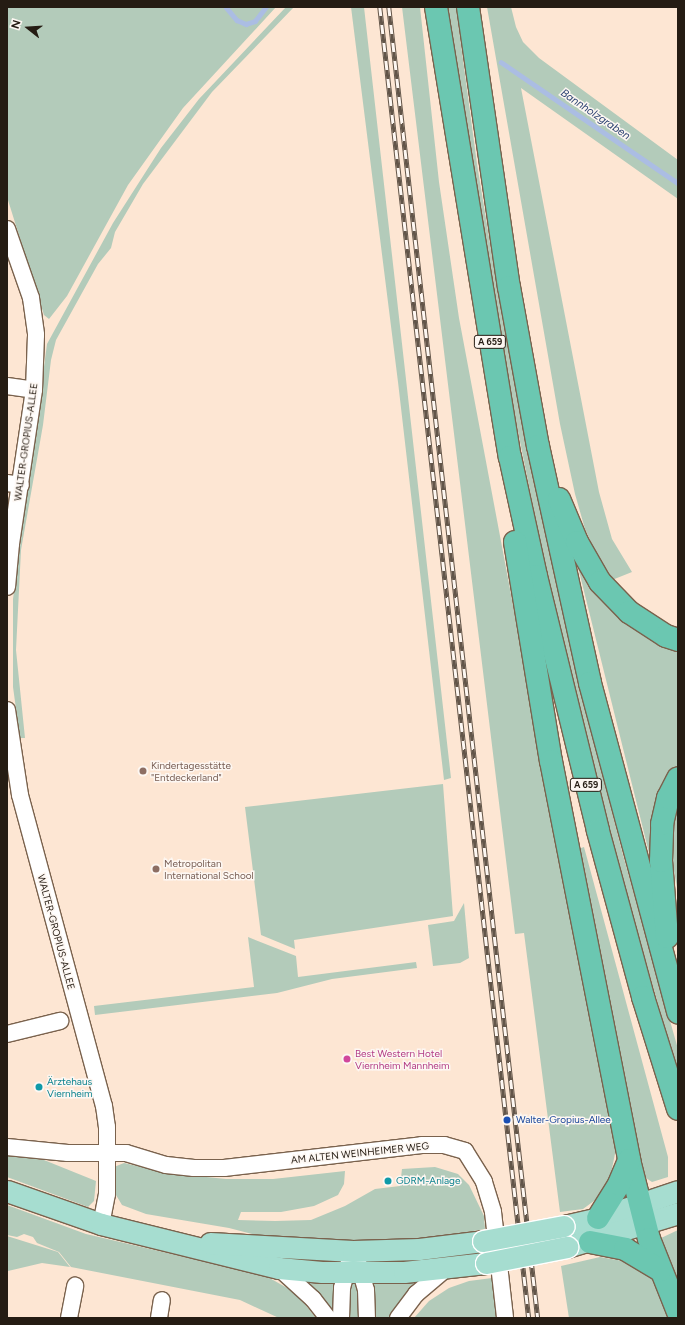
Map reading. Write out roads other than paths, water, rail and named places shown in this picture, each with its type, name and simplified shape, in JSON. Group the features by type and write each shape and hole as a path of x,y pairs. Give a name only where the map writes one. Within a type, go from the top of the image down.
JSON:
{"highway":[{"name":"A 659","path":"436,7 510,457 560,682 598,831 643,997 678,1109"},
{"name":"A 659","path":"468,7 509,287 538,446 590,684 670,988 678,1012"},
{"path":"538,446 577,542 600,582 629,612 666,636 678,640"},
{"path":"510,457 512,514 522,589 551,761 629,1160 642,1215 660,1270 678,1312"},
{"path":"670,988 661,861 662,824 668,798 678,778"},
{"path":"598,1218 619,1184 629,1160"},
{"path":"590,1242 625,1249 660,1270"}],"main road":[{"path":"7,1191 101,1224 279,1268 354,1272 446,1269 567,1248 590,1242 642,1215 675,1192"},
{"path":"149,1237 242,1246 353,1251 419,1249 483,1242 598,1218 678,1213"}],"street":[{"name":"WALTER-GROPIUS-ALLEE","path":"7,229 31,298 36,335 34,390 14,484 7,587"},
{"path":"7,386 34,390"},
{"name":"WALTER-GROPIUS-ALLEE","path":"7,710 13,796 104,1106 107,1127 107,1194 101,1224"},
{"path":"7,1034 60,1021"},
{"name":"AM ALTEN WEINHEIMER WEG","path":"106,1153 126,1153 166,1165 194,1168 224,1168 422,1145 444,1145 466,1151 484,1182 493,1212 505,1318"},
{"path":"7,1147 68,1153 106,1153"},
{"path":"353,1251 354,1272 367,1318"},
{"path":"279,1268 314,1300 328,1318"},
{"path":"398,1318 416,1294 446,1269"},
{"path":"341,1318 354,1272"},
{"path":"69,1318 75,1286"},
{"path":"158,1318 162,1300"}],"waterway":[{"name":"Bannholzgraben","path":"226,7 237,20 246,24 255,21 266,7"},
{"name":"Bannholzgraben","path":"501,62 678,183"}],"railway":[{"path":"380,7 529,1318"},
{"path":"389,7 538,1318"}],"place":[{"name":"Kindertagesstätte \"Entdeckerland\"","path":"143,771"},
{"name":"Metropolitan International School","path":"156,869"},
{"name":"Best Western Hotel Viernheim Mannheim","path":"347,1059"},
{"name":"Ärztehaus Viernheim","path":"39,1087"},
{"name":"Walter-Gropius-Allee","path":"507,1120"},
{"name":"GDRM-Anlage","path":"388,1181"}]}
